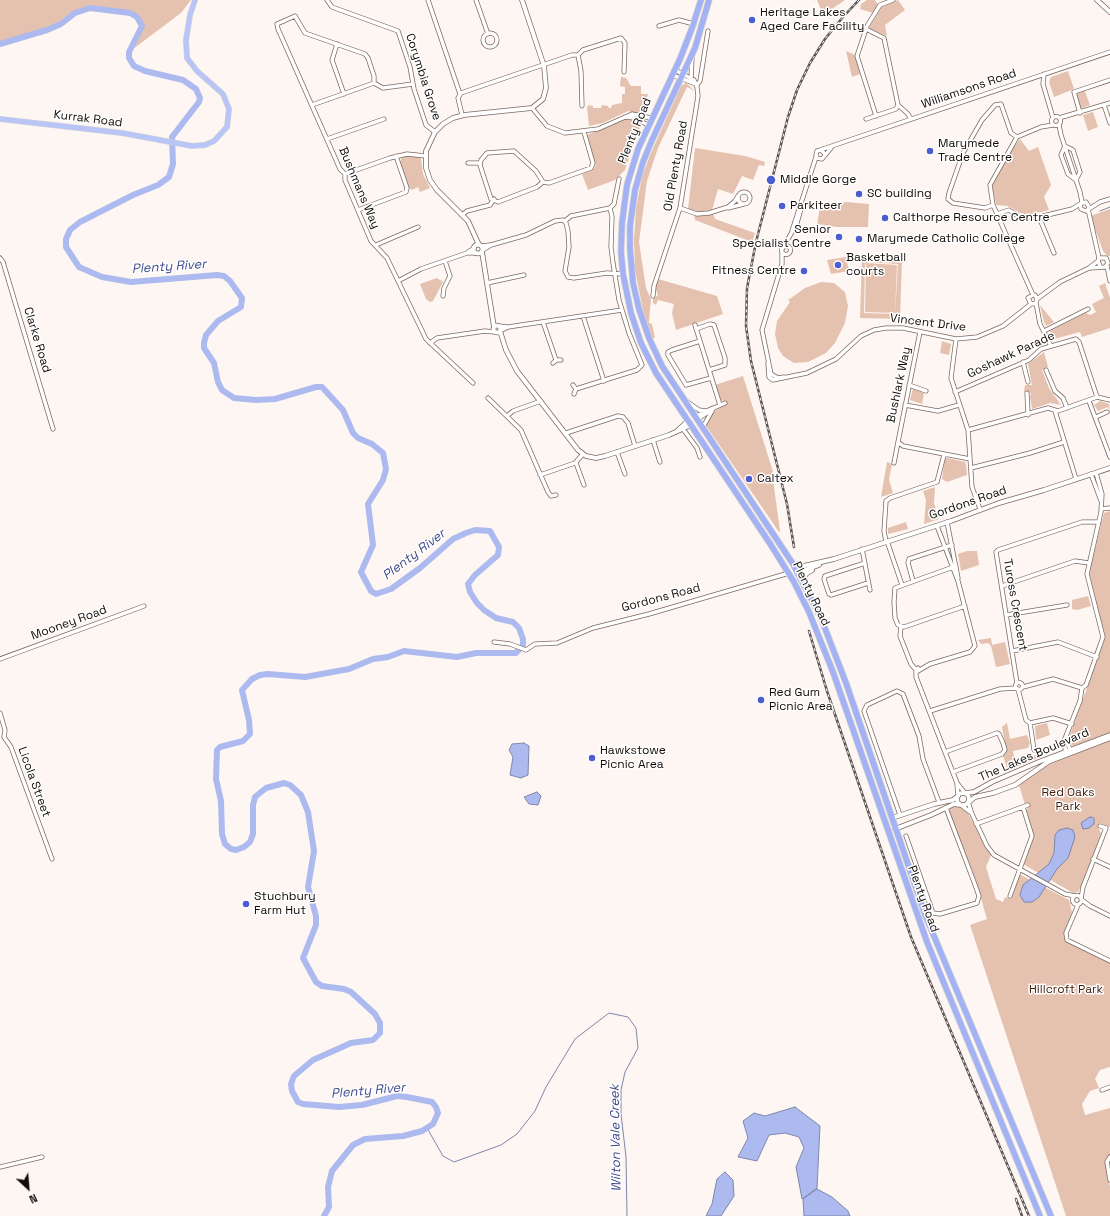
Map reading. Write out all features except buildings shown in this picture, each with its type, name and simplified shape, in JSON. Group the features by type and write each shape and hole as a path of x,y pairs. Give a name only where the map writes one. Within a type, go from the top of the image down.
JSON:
{"highway":[{"name":"Plenty Road","path":"701,0 694,24 673,73 651,118 633,163 626,192 621,235 623,271 631,313 648,357 662,383 789,574 809,612 824,647 927,942 1040,1216"},
{"name":"Plenty Road","path":"710,0 693,51 643,162 635,190 630,226 630,260 639,309 649,338 662,366 797,571 834,650 895,829 939,950 1051,1216"},
{"path":"648,125 654,124 662,118"},
{"path":"689,423 697,418"},
{"name":"Gordons Road","path":"789,574 797,571"},
{"path":"884,821 892,818"},
{"path":"887,831 895,829"}],"main road":[{"name":"Kurrak Road","path":"0,119 97,129 185,145 201,146 214,141 225,131 230,116 229,106 223,94 197,71 187,58 186,40 190,15 195,0"}],"street":[{"name":"Corymbia Grove","path":"327,0 332,7 397,31 410,67 413,84 426,124 435,132"},
{"path":"428,0 458,87 460,94 458,100 463,115"},
{"path":"476,0 488,34"},
{"path":"522,0 543,65 545,92 540,102 533,108 463,115 448,121 435,132 428,146 426,156 428,173 433,185 469,223 483,262 493,319 513,364 582,454 598,458 677,431 689,423"},
{"path":"876,116 857,56 866,29 880,5 893,0"},
{"path":"1098,0 1110,9"},
{"path":"1098,0 1110,12"},
{"name":"Bushmans Way","path":"337,44 305,33 294,16 278,23 278,29 340,169 345,174 345,180 371,241 387,258 426,339 473,384"},
{"path":"659,26 679,20 694,24"},
{"path":"866,29 884,38 898,105 908,114 911,119"},
{"name":"Old Plenty Road","path":"653,296 654,286 680,208 698,96 696,84 700,81 708,31"},
{"path":"578,56 583,50 621,38 625,43 624,72"},
{"path":"344,94 332,60 337,44 367,57 374,76 374,83"},
{"path":"692,79 693,51"},
{"name":"Williamsons Road","path":"820,150 1110,52"},
{"path":"460,94 574,54 578,56"},
{"path":"578,56 581,66 582,106"},
{"path":"673,73 692,79 696,84"},
{"path":"1044,74 1044,84 1051,107 1080,192 1082,210 1089,220 1103,258 1108,263 1109,279"},
{"path":"682,76 696,84"},
{"path":"1036,77 1044,84"},
{"path":"1080,113 1074,92 1110,80"},
{"path":"312,105 374,83 383,88 413,84"},
{"path":"1051,346 1040,324 1038,313 1028,286 993,205 990,185 1016,137 1056,121 1110,103"},
{"path":"993,205 985,208 953,203 948,199 948,193 963,153 982,120 995,105 1001,104 1011,133 1016,137"},
{"path":"866,119 896,109 898,105"},
{"path":"1104,105 1110,123"},
{"path":"533,108 539,118 552,129 561,132 584,132 601,129 632,114 651,118"},
{"path":"624,117 636,119 648,125"},
{"path":"328,139 384,119"},
{"path":"493,200 480,163 482,158 487,153 514,151 536,171 543,182 549,183 593,167 584,132"},
{"name":"Williamsons Road","path":"825,154 834,146"},
{"path":"1065,146 1073,150 1080,172 1076,180"},
{"path":"782,264 782,249 790,236 802,199 812,169 816,157 816,152 820,150 824,151 825,154 821,160 812,169"},
{"path":"345,174 396,156 410,153 426,156"},
{"path":"358,210 406,192 396,156"},
{"path":"816,157 821,160"},
{"path":"468,163 480,163"},
{"path":"398,281 417,271 518,236 524,232 534,230 558,220 565,221 571,216 610,208 614,204 619,179"},
{"path":"463,216 473,210 487,205 493,200 503,199 537,187 543,182"},
{"path":"680,208 699,214 709,213 745,204 750,199 749,194 742,192 734,202 725,208"},
{"path":"1080,192 1089,208 1089,220"},
{"path":"738,196 739,202 745,204"},
{"path":"792,230 800,217 802,199"},
{"path":"997,214 1010,210 1021,218 1039,217 1072,209 1082,210 1110,199"},
{"path":"1072,209 1081,203 1100,202"},
{"path":"573,385 575,391 637,370 642,365 622,310 614,272 611,247 612,217 610,208"},
{"path":"1039,217 1054,253"},
{"path":"565,221 569,237 565,271 567,276 574,278 623,271"},
{"path":"376,245 418,227"},
{"path":"782,264 789,254 790,236"},
{"path":"782,249 787,246 790,248"},
{"path":"782,249 785,254 789,254"},
{"name":"Clarke Road","path":"0,258 3,262 53,429"},
{"path":"1103,258 1101,267 1109,279"},
{"name":"Vincent Drive","path":"782,264 762,327 768,363 773,378 790,377 807,373 824,366 838,357 858,338 874,330 897,327 956,339 977,337 996,330 1022,310 1033,299 1060,282 1089,268 1103,258"},
{"path":"443,296 444,288 450,276 445,261"},
{"name":"Vincent Drive","path":"1089,268 1101,267 1108,263"},
{"path":"487,282 524,275"},
{"path":"1044,331 1088,309"},
{"path":"430,343 437,338 622,310"},
{"path":"582,316 604,381"},
{"path":"543,322 554,362 561,360"},
{"path":"709,370 725,365 726,361 714,325 710,324 695,327 720,405"},
{"name":"Bushlark Way","path":"894,464 920,332"},
{"path":"956,339 951,378 968,430 972,487 980,509"},
{"name":"Goshawk Parade","path":"955,392 1023,362 1041,349 1076,339 1079,342 1097,398"},
{"path":"700,341 671,350 668,354 686,385 711,378"},
{"path":"1023,362 1028,382"},
{"path":"1046,370 1055,391 1063,398 1067,408"},
{"path":"909,385 926,390"},
{"path":"1027,393 1028,415"},
{"path":"488,398 521,430 540,475 550,494 556,495"},
{"path":"968,430 993,422 1028,415 1048,408 1055,411 1097,398 1110,400"},
{"path":"685,400 701,410 706,411"},
{"path":"507,416 513,411 541,401"},
{"path":"1089,401 1110,457"},
{"path":"697,418 725,403"},
{"path":"905,405 942,412 959,405"},
{"path":"697,418 706,411 713,409"},
{"path":"703,427 713,409"},
{"path":"1055,411 1076,479"},
{"path":"1096,418 1107,412"},
{"path":"566,434 572,430 618,416 627,421 636,446"},
{"path":"682,428 697,448 700,457"},
{"path":"653,440 660,462"},
{"path":"899,442 944,455 970,459"},
{"path":"971,468 1030,453 1064,442"},
{"path":"617,452 625,474"},
{"path":"540,475 576,462 582,454"},
{"path":"902,585 884,531 886,501 890,498 937,482 944,455"},
{"path":"576,462 584,485"},
{"name":"Gordons Road","path":"797,571 937,526 980,509 1110,468"},
{"path":"1082,688 1086,685 1103,638 1087,574 1088,563 1099,522 1102,502 1102,494 1094,474"},
{"path":"1101,509 1110,508"},
{"path":"947,522 952,545 954,567"},
{"name":"Tuross Crescent","path":"1034,750 1030,723 1026,720 1016,674 996,555 998,550 1082,522 1099,522"},
{"path":"917,670 930,664 962,654 973,648 965,606 954,567 944,547 937,526"},
{"path":"913,581 908,563 909,559 952,545"},
{"path":"862,549 870,590"},
{"path":"802,581 809,572 832,559"},
{"path":"1002,586 1075,561 1088,563"},
{"path":"865,563 825,576 824,579 828,594 831,595 868,583"},
{"path":"917,670 911,664 900,636 901,627 896,621 894,602 895,588 954,567"},
{"name":"Gordons Road","path":"494,642 526,650 534,644 557,643 593,628 649,614 789,574"},
{"path":"1006,615 1067,605"},
{"name":"Mooney Road","path":"0,659 144,606"},
{"path":"901,627 965,606"},
{"path":"1012,651 1058,642 1097,657"},
{"path":"917,670 916,677 957,783 957,800 972,814"},
{"path":"930,711 1006,689 1058,679 1082,688"},
{"path":"1068,752 1064,743 1083,694 1082,688"},
{"path":"900,815 864,707 894,692 900,692 903,694 919,736 923,759 939,802 946,808"},
{"name":"Licola Street","path":"0,713 5,730 4,737 11,746 52,859"},
{"path":"1030,723 1053,718 1072,724"},
{"path":"946,752 997,733 999,734 1003,743 1005,750 1002,754 953,772"},
{"name":"The Lakes Boulevard","path":"966,793 974,792 992,782 1110,735"},
{"path":"0,740 4,737"},
{"name":"The Lakes Boulevard","path":"968,802 975,797 993,793 1015,785 1044,764 1068,752 1110,738"},
{"path":"1020,771 1027,772 1028,776"},
{"path":"957,783 969,796 968,802 976,824 985,842 995,853 1006,861 1065,894 1073,902 1080,902 1110,916"},
{"path":"892,818 939,802 953,800 960,793 966,793"},
{"path":"895,829 954,804 961,805 968,802"},
{"path":"976,824 1028,805"},
{"path":"1010,896 1032,836 1023,807"},
{"name":"Plenty Road","path":"906,836 932,911 935,914 975,904 979,899 972,875 946,808"},
{"path":"1100,826 1106,828 1083,887 1080,902 1069,926 1067,936 1068,941 1110,961"},
{"path":"898,836 910,844"},
{"path":"1093,860 1110,867"},
{"path":"1073,916 1073,902 1083,887"},
{"path":"1065,894 1076,896 1080,902"},
{"path":"1101,1090 1110,1087"},
{"path":"0,1167 42,1157"},
{"path":"1110,1157 1107,1162 1110,1180"}],"green space":[{"path":"0,0 191,0 181,13 129,52 142,26 140,21 130,13 101,8 82,10 54,28 0,44"},
{"path":"817,0 845,0 823,15"},
{"path":"867,0 875,0 878,5 873,13 860,9 861,4"},
{"path":"898,0 905,10 885,25 887,36 869,28 882,7"},
{"path":"846,51 855,55 860,74 852,77"},
{"path":"1068,71 1074,89 1054,97 1049,82 1051,77"},
{"path":"621,77 626,78 631,86 641,86 641,94 648,94 642,115 628,111 603,123 589,126 587,107 589,105 593,106 593,108 601,108 602,105 611,108 612,105 622,103 622,94 625,94 625,87 620,86"},
{"path":"686,83 695,91 687,87 658,148 647,181 639,242 646,288 651,299 649,323 652,324 655,338 652,338 643,310 635,270 634,240 636,208 642,177 650,155 681,86"},
{"path":"1084,89 1090,105 1082,108 1080,107 1076,94"},
{"path":"1093,112 1098,127 1088,131 1083,115"},
{"path":"625,119 632,119 640,122 640,128 625,170 615,180 588,190 582,174 593,170 596,165 587,135"},
{"path":"1020,139 1029,151 1038,147 1051,185 1044,197 1049,210 1028,215 1020,213 1008,206 996,205 992,185 1005,159"},
{"path":"695,148 745,156 765,162 764,166 759,165 753,180 742,176 733,194 718,189 712,210 695,212 688,209"},
{"path":"413,155 419,156 421,159 423,174 430,188 420,192 418,187 412,190 409,188 400,162 402,157"},
{"path":"846,202 869,204 868,227 837,227 817,224 820,208"},
{"path":"1110,209 1110,256 1107,256 1103,251 1090,216"},
{"path":"713,214 715,219 755,233 752,242 695,220 694,215 702,216"},
{"name":"Basketball courts","path":"846,257 849,271 831,274 827,260"},
{"path":"862,257 902,259 900,319 860,318","holes":["869,262 898,264 895,314 864,313 865,264"]},
{"path":"866,263 897,265 895,313 865,312"},
{"path":"437,278 443,282 433,301 430,302 426,299 420,284"},
{"path":"658,279 717,296 723,314 676,330 672,313 674,304 658,300 656,305 653,303 653,299 658,295 655,288"},
{"path":"821,282 834,283 845,292 848,306 845,323 835,343 826,353 808,362 794,363 783,356 778,348 775,334 777,321 790,302 788,300 805,288"},
{"path":"1105,283 1110,298 1110,328 1082,337 1080,332 1054,339 1050,331 1086,313 1090,315 1096,312 1092,304 1104,298 1099,286"},
{"path":"1040,305 1054,322 1046,326"},
{"path":"942,341 951,344 949,355 940,353"},
{"path":"1044,352 1048,367 1042,370 1049,388 1061,405 1050,403 1032,409 1030,397 1031,393 1024,392 1025,385 1032,385 1028,364"},
{"path":"743,376 775,478 773,480 779,532 705,424 715,411 726,405 725,401 720,400 715,385"},
{"path":"913,388 924,393 922,404 910,400"},
{"path":"1100,401 1109,404 1110,412 1108,407 1098,411 1094,405"},
{"path":"947,458 965,462 967,475 947,482 942,479 945,459"},
{"path":"887,462 892,464 889,480 893,493 881,497"},
{"path":"935,487 934,503 939,519 924,524 926,500 923,491"},
{"path":"1110,511 1110,733 1073,746 1068,740 1104,641 1104,634 1089,572 1104,513"},
{"path":"906,522 908,529 888,534 888,528"},
{"path":"967,551 977,551 979,565 961,571 958,554"},
{"path":"1088,596 1091,606 1077,610 1072,609 1072,600"},
{"path":"991,638 992,645 1005,642 1010,664 996,667 991,646 988,643 981,644 978,640"},
{"path":"1007,723 1010,739 1027,735 1030,743 1028,748 1013,751 1015,762 1050,750 1038,758 1008,771 1003,756 1005,755 1006,749 1002,727"},
{"path":"1047,723 1050,735 1036,740 1035,726"},
{"name":"Red Oaks Park","path":"1110,740 1110,827 1100,823 1098,826 1101,834 1082,885 1078,892 1073,893 1023,864 1033,834 1026,811 1029,806 1025,805 1019,785 1046,766"},
{"name":"Hillcroft Park","path":"958,806 966,810 991,855 986,867 996,899 1003,902 1005,897 1011,899 1019,874 1069,900 1072,912 1065,934 1065,941 1110,962 1110,1067 1100,1070 1095,1079 1099,1088 1090,1091 1082,1104 1085,1115 1110,1108 1110,1156 1105,1161 1110,1187 1110,1216 1066,1216 970,925 987,919 975,878 949,812 951,807"}],"water":[{"path":"524,743 529,746 528,775 521,778 510,775 513,757 509,750 512,744"},
{"path":"537,792 541,796 538,805 529,804 524,797"},
{"path":"1090,817 1094,818 1094,824 1089,828 1083,829 1081,823"},
{"path":"1067,828 1073,830 1075,837 1068,858 1057,869 1039,897 1032,902 1024,902 1020,895 1023,885 1049,864 1054,853 1055,835 1059,830"},
{"path":"795,1107 820,1126 817,1188 802,1199 796,1167 804,1148 799,1137 785,1133 769,1135 757,1161 738,1157 748,1138 743,1121 754,1113 765,1116"},
{"path":"725,1172 733,1180 734,1196 721,1216 706,1216 712,1204 717,1179"},
{"path":"817,1189 832,1197 848,1211 850,1216 804,1216 803,1199"}],"waterway":[{"name":"Plenty River","path":"0,44 47,30 61,24 75,13 90,8 130,13 137,17 142,26 129,52 129,58 134,66 145,71 183,80 196,89 200,98 199,102 172,137 173,164 169,177 158,185 133,195 80,222 70,230 66,239 66,247 79,267 102,277 131,282 217,275 224,276 230,281 242,298 241,307 218,321 206,335 204,343 204,348 214,363 218,382 222,390 234,398 256,400 275,399 316,387 322,387 343,410 353,433 358,438 372,444 383,453 386,469 383,480 368,504 373,545 361,572 371,591 376,594 391,589 420,568 453,539 466,533 475,530 490,531 499,547 498,555 475,575 468,584 470,592 477,603 484,610 496,618 513,622 519,628 523,639 523,645 516,653 476,653 457,657 404,651 388,657 373,659 349,669 305,677 268,674 260,675 252,679 242,690 249,720 250,734 243,741 220,747 217,750 216,779 221,801 222,834 225,844 231,849 236,850 244,847 250,842 253,834 253,805 255,797 266,788 284,783 290,785 301,795 308,812 314,851 308,887 316,916 316,925 303,958 316,982 322,986 344,989 351,992 375,1014 380,1023 380,1033 373,1040 351,1043 313,1060 294,1076 291,1084 292,1091 298,1102 303,1104 339,1107 362,1105 397,1096 432,1102 438,1113 433,1124 422,1131 403,1136 365,1139 353,1145 332,1171 328,1187 329,1207 324,1216"},
{"path":"1100,211 1110,207"},
{"name":"Wilton Vale Creek","path":"427,1128 443,1156 454,1162 501,1145 517,1134 535,1111 546,1087 575,1039 609,1013 628,1017 636,1028 638,1048 625,1072 621,1090 621,1114 626,1157 627,1216"}],"railway":[{"path":"794,547 787,504 751,361 746,326 747,288 756,242 788,117 797,90 810,63 825,39 859,0"},
{"path":"809,631 827,691 911,937 1029,1216"},
{"path":"1016,1199 1022,1216"}],"place":[{"name":"Heritage Lakes Aged Care Facility","path":"752,20"},
{"name":"Marymede Trade Centre","path":"930,151"},
{"name":"Middle Gorge","path":"771,180"},
{"name":"SC building","path":"859,194"},
{"name":"Parkiteer","path":"782,206"},
{"name":"Calthorpe Resource Centre","path":"885,218"},
{"name":"Senior Specialist Centre","path":"839,237"},
{"name":"Marymede Catholic College","path":"859,239"},
{"name":"Basketball courts","path":"838,265"},
{"name":"Fitness Centre","path":"804,271"},
{"name":"Caltex","path":"749,479"},
{"name":"Red Gum Picnic Area","path":"761,700"},
{"name":"Hawkstowe Picnic Area","path":"592,758"},
{"name":"Stuchbury Farm Hut","path":"246,904"}]}
